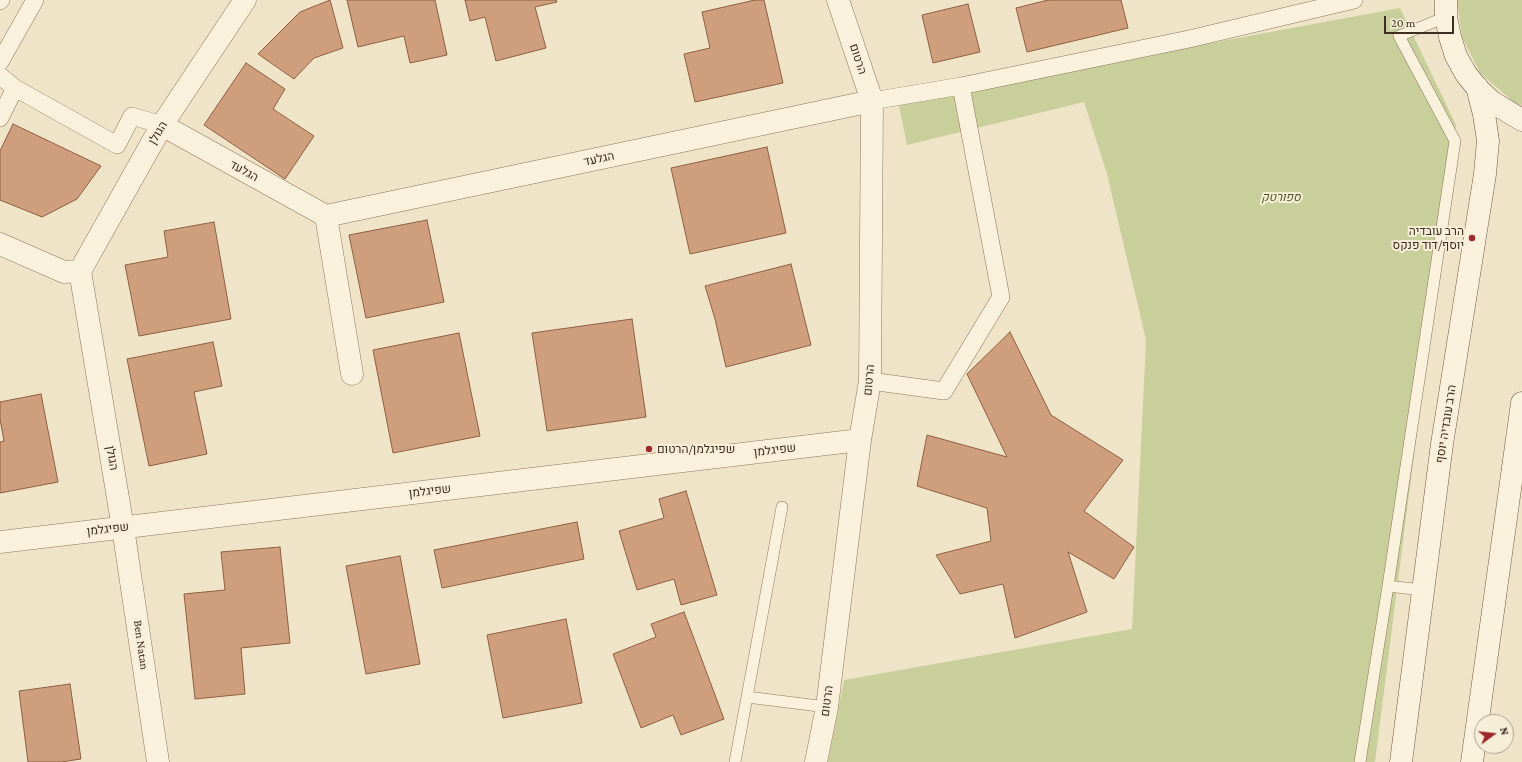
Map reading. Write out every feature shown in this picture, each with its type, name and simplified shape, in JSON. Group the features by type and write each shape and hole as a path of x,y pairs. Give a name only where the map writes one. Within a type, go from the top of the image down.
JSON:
{"street":[{"path":"0,62 35,0"},
{"name":"הגולן","path":"123,528 80,271 162,125 245,0"},
{"name":"הרטום","path":"816,762 827,707 860,440 870,381 872,101 838,0"},
{"path":"872,101 960,86 1189,40 1354,0"},
{"path":"1446,8 1450,37 1456,56 1466,74 1492,102 1522,120"},
{"path":"0,76 15,88 117,145 132,116 162,125"},
{"path":"870,381 944,391 1001,297 960,86"},
{"name":"הרב עובדיה יוסף","path":"1401,762 1442,444 1485,174 1488,141 1484,114 1477,87"},
{"path":"0,118 15,88"},
{"name":"הגלעד","path":"162,125 326,216 872,101"},
{"path":"326,216 352,374"},
{"path":"0,244 64,272 80,271"},
{"path":"1472,762 1518,458 1522,403"},
{"name":"שפיגלמן","path":"0,542 860,440"},
{"name":"Ben Natan","path":"123,528 158,762"}],"lane":[{"path":"1360,762 1455,141 1399,36 1446,8"},
{"path":"735,762 782,507"},
{"path":"1388,586 1422,590"},
{"path":"747,697 827,707"}],"green space":[{"path":"1457,0 1522,0 1522,105 1514,102 1480,73 1462,37"},
{"name":"ספורטק","path":"1400,8 1456,125 1375,762 828,762 844,680 1132,629 1146,340 1107,174 1084,102 907,145 898,101"}],"building":[{"path":"330,0 343,48 314,58 294,79 258,54 300,12"},
{"path":"347,0 435,0 447,55 410,63 404,36 358,47"},
{"path":"465,0 556,0 557,2 535,7 546,48 496,61 485,17 470,21"},
{"path":"755,0 764,0 783,83 695,102 684,54 710,48 702,12"},
{"path":"1048,0 1121,0 1128,28 1027,52 1016,8"},
{"path":"968,4 980,52 933,63 922,15"},
{"path":"246,63 285,89 273,109 314,136 285,179 204,125"},
{"path":"13,124 101,166 77,199 42,217 0,200 0,151"},
{"path":"767,147 786,233 690,254 671,168"},
{"path":"427,220 444,302 366,318 349,235"},
{"path":"214,222 231,319 139,336 125,265 168,257 164,231"},
{"path":"791,264 811,345 726,367 715,319 705,286"},
{"path":"632,319 646,417 547,431 532,333"},
{"path":"1010,332 1051,415 1123,460 1084,511 1134,547 1114,579 1068,552 1087,612 1015,638 1003,584 960,594 936,555 991,541 987,508 917,486 927,435 1007,457 967,374"},
{"path":"459,333 480,436 393,453 373,350"},
{"path":"213,342 222,386 194,392 207,454 149,466 127,359"},
{"path":"41,394 58,482 0,493 0,442 4,441 0,419 0,402"},
{"path":"686,491 717,595 681,605 674,579 637,590 619,531 664,518 659,499"},
{"path":"577,522 584,559 442,588 434,550"},
{"path":"280,547 290,643 241,648 245,694 195,699 184,594 225,590 221,552"},
{"path":"400,556 420,664 366,674 346,566"},
{"path":"684,612 724,719 681,735 673,715 641,728 613,654 656,637 651,624"},
{"path":"566,619 582,703 503,718 487,635"},
{"path":"70,684 81,759 61,762 28,762 19,691"}],"place":[{"name":"הרב עובדיה יוסף/דוד פנקס","path":"1472,238"},
{"name":"שפיגלמן/הרטום","path":"649,449"}]}
